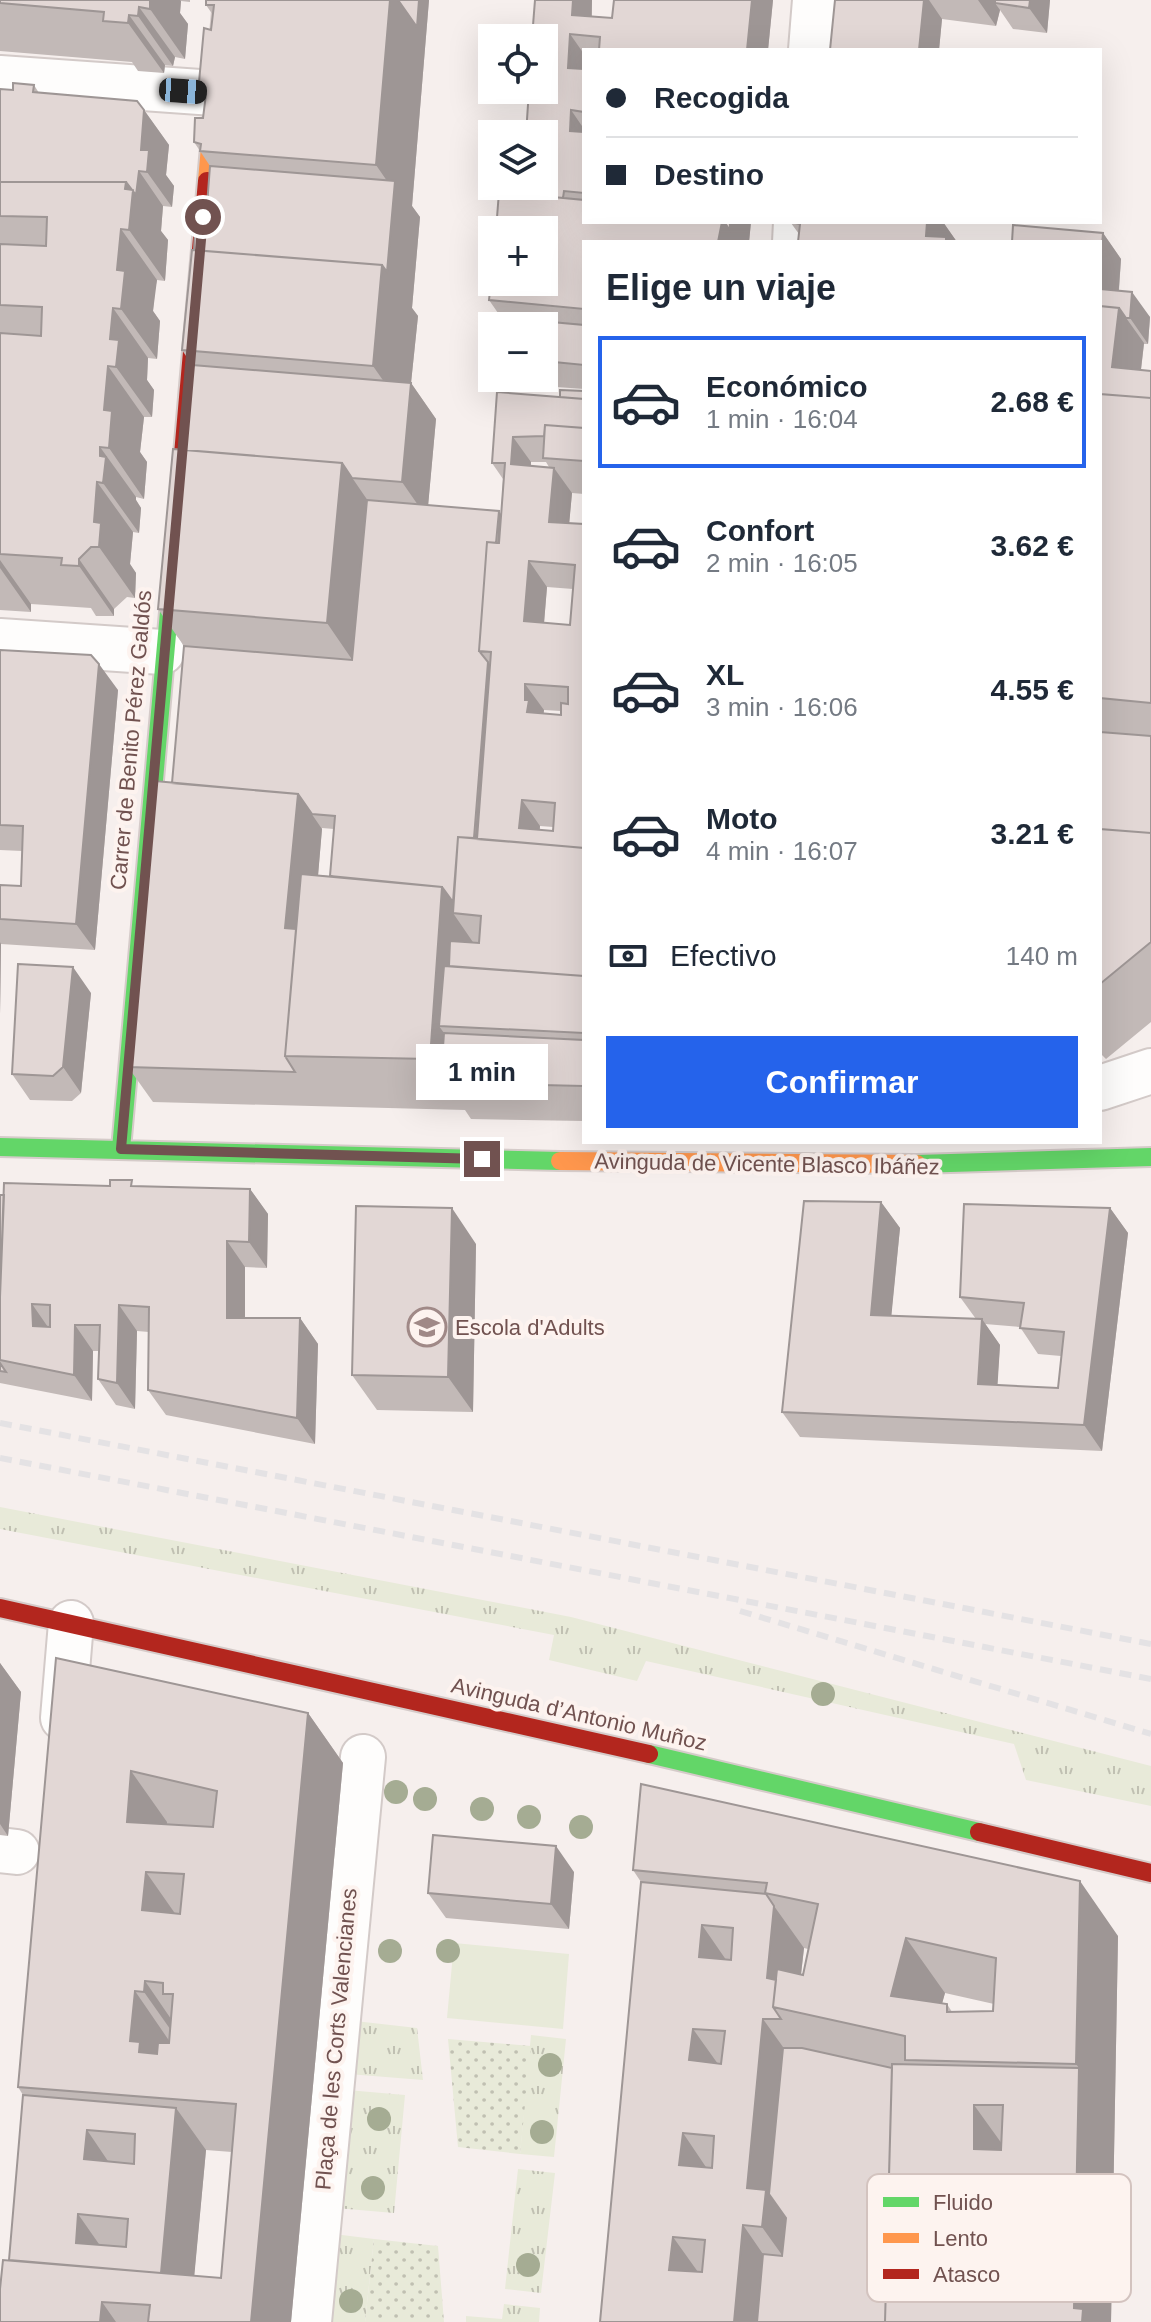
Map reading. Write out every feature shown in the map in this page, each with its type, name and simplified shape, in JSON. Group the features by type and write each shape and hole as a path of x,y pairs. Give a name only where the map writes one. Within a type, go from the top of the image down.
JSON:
{"street":[{"name":"Carrer de Benito Pérez Galdós","path":"121,1149 162,652 223,0"},
{"path":"811,48 815,0"},
{"path":"0,78 214,93"},
{"path":"0,641 162,652"},
{"path":"1102,1087 1151,1071"},
{"name":"Avinguda de Vicente Blasco Ibáñez","path":"0,1147 717,1154 964,1166 1151,1157"},
{"name":"Avinguda d’Antonio Muñoz","path":"0,1608 71,1623 658,1776 1149,1871"},
{"path":"58,1765 71,1623"},
{"name":"Plaça de les Corts Valencianes","path":"309,2322 363,1757"}],"green space":[{"path":"0,1507 571,1617 1151,1766 1151,1806 1026,1780 1014,1744 646,1661 637,1681 549,1660 554,1635 0,1529"},
{"path":"454,1943 569,1954 563,2029 447,2018"},
{"path":"355,2021 417,2028 423,2080 348,2074"},
{"path":"531,2035 566,2039 554,2157 520,2154"},
{"path":"448,2039 531,2046 520,2154 458,2147"},
{"path":"347,2090 405,2095 394,2213 336,2208"},
{"path":"518,2169 555,2173 541,2293 505,2289"},
{"path":"334,2234 374,2239 365,2322 323,2322"},
{"path":"374,2239 438,2246 444,2322 365,2322"},
{"path":"504,2304 540,2308 539,2322 466,2322 466,2316 502,2319"}],"building":[{"path":"0,0 150,0 150,9 139,7 138,16 129,15 128,23 103,21 104,12 0,3"},
{"path":"206,0 390,0 376,165 200,151 201,144 194,142 195,118 203,118 206,94 198,93 204,28 211,30 214,5 206,5"},
{"path":"398,0 419,0 417,27"},
{"path":"535,0 573,0 572,15 612,18 614,0 752,0 747,48 599,48 600,37 570,34 568,68 582,69 582,112 571,110 570,131 582,132 582,193 564,191 563,198 558,198 558,120 527,120 528,104 558,104 558,24 533,24"},
{"path":"835,0 924,0 919,48 830,48"},
{"path":"995,0 1030,0 1029,8 995,3"},
{"path":"13,83 34,85 33,92 137,101 144,110 141,150 149,150 147,172 139,171 136,195 126,182 0,182 0,89 13,90"},
{"path":"210,166 395,181 387,272 382,265 194,250 195,231 205,232"},
{"path":"0,182 126,182 125,189 133,190 129,230 121,229 117,270 125,271 121,309 113,308 110,339 119,340 116,367 108,366 104,410 112,411 109,448 100,447 100,456 106,457 103,483 97,482 94,522 101,523 99,547 91,547 79,559 79,566 61,565 62,558 0,554 0,333 41,336 42,307 0,305 0,244 46,246 47,217 0,216"},
{"path":"498,200 582,200 582,224 722,224 718,240 582,240 582,309 489,300 489,296 558,296 558,216 497,216"},
{"path":"800,224 927,224 926,236 946,237 946,240 798,240"},
{"path":"1013,225 1103,233 1102,246 1102,240 1012,240"},
{"path":"192,250 382,265 373,366 182,350"},
{"path":"1102,289 1132,292 1130,318 1126,318 1119,308 1102,306"},
{"path":"1102,306 1119,308 1112,367 1151,371 1151,398 1102,394"},
{"path":"558,323 582,325 582,365 558,362"},
{"path":"192,365 411,383 402,482 352,478 342,463 185,450"},
{"path":"560,390 582,391 582,399 560,397"},
{"path":"497,392 582,399 582,428 545,425 544,436 513,437 511,464 554,468 549,522 582,524 582,848 477,839 491,652 479,651 487,542 499,543 505,463 492,463","holes":["529,561 575,565 570,625 524,621","525,684 568,687 568,704 561,703 561,715 527,712 529,700 525,700","522,800 555,803 553,831 519,828"]},
{"path":"1102,394 1151,398 1151,703 1102,698"},
{"path":"545,425 582,428 582,461 543,458"},
{"path":"173,449 342,463 327,623 158,609"},
{"path":"367,500 499,511 496,543 487,542 479,651 488,662 474,838 458,837 453,902 442,887 330,876 335,816 312,814 298,794 172,783 184,646 352,660"},
{"path":"0,650 91,655 99,664 76,924 0,919 0,885 21,886 23,826 0,825"},
{"path":"1102,732 1151,736 1151,833 1102,829"},
{"path":"155,781 298,794 285,928 296,929 285,1056 295,1072 128,1067"},
{"path":"1102,829 1151,833 1151,942 1102,982"},
{"path":"458,837 582,848 582,976 449,966 450,941 479,943 481,916 453,913"},
{"path":"301,874 442,887 430,1059 285,1056"},
{"path":"18,964 73,967 63,1067 53,1076 12,1074"},
{"path":"444,966 582,976 582,1033 439,1026"},
{"path":"444,1033 582,1040 582,1086 446,1083 446,1075 441,1075"},
{"path":"110,1180 132,1180 131,1186 250,1189 249,1242 227,1241 227,1318 300,1318 297,1418 148,1390 149,1307 119,1305 117,1383 98,1379 100,1325 75,1325 74,1375 0,1360 4,1183 110,1186","holes":["32,1304 50,1305 50,1327 33,1326"]},
{"path":"0,1195 4,1195 0,1297"},
{"path":"804,1201 881,1202 871,1315 982,1319 978,1384 1058,1388 1064,1332 1020,1328 1024,1303 960,1297 964,1204 1110,1208 1084,1425 782,1412"},
{"path":"356,1206 452,1208 448,1377 352,1375"},
{"path":"56,1658 308,1713 251,2322 148,2322 150,2305 102,2302 100,2322 0,2322 3,2260 221,2278 236,2104 18,2087","holes":["131,1771 217,1791 213,1827 127,1822","146,1872 184,1874 180,1914 142,1910","145,1981 163,1983 163,1994 173,1994 169,2043 158,2043 157,2054 139,2052 140,2042 130,2041 135,1991 144,1992"]},
{"path":"641,1784 1080,1881 1076,2064 905,2060 905,2036 773,2007 777,1969 803,1975 818,1904 765,1893 767,1883 633,1870","holes":["906,1938 996,1958 993,2011 947,2012 947,2004 891,1996"]},
{"path":"433,1835 556,1846 551,1904 428,1893"},
{"path":"641,1882 766,1894 774,1906 767,1978 776,1980 773,2007 781,2019 763,2019 747,2188 766,2190 762,2227 743,2225 734,2322 600,2322","holes":["702,1925 733,1928 731,1960 699,1957","693,2029 725,2031 721,2064 689,2060","683,2133 714,2136 712,2168 679,2165","673,2237 705,2240 702,2272 669,2270"]},
{"path":"783,2048 802,2048 892,2068 889,2174 867,2174 867,2302 886,2302 885,2322 757,2322 763,2254 782,2256 786,2218 769,2194"},
{"path":"892,2064 1079,2068 1077,2174 889,2174","holes":["974,2105 1003,2105 1001,2150 974,2149"]},
{"path":"23,2095 176,2108 161,2273 9,2260","holes":["87,2130 135,2134 134,2164 84,2159","78,2214 128,2219 126,2247 76,2243"]},
{"path":"886,2302 1074,2302 1074,2308 1083,2309 1082,2322 885,2322"}],"railway":[{"path":"0,1423 1151,1644"},
{"path":"0,1458 1151,1679"},
{"path":"740,1611 1151,1734"}],"traffic: fast":[{"path":"121,1149 179,500"},
{"path":"0,1147 560,1161"},
{"path":"917,1164 1151,1157"},
{"path":"649,1754 979,1832"}],"traffic: slow":[{"path":"207,181 223,0"},
{"path":"560,1161 917,1164"}],"traffic: jam":[{"path":"179,500 207,181"},
{"path":"0,1608 649,1754"},
{"path":"979,1832 1151,1873"}],"place":[{"name":"Escola d'Adults","path":"427,1327"}],"route":[{"path":"203,217 162,652 121,1149 482,1159"}]}
